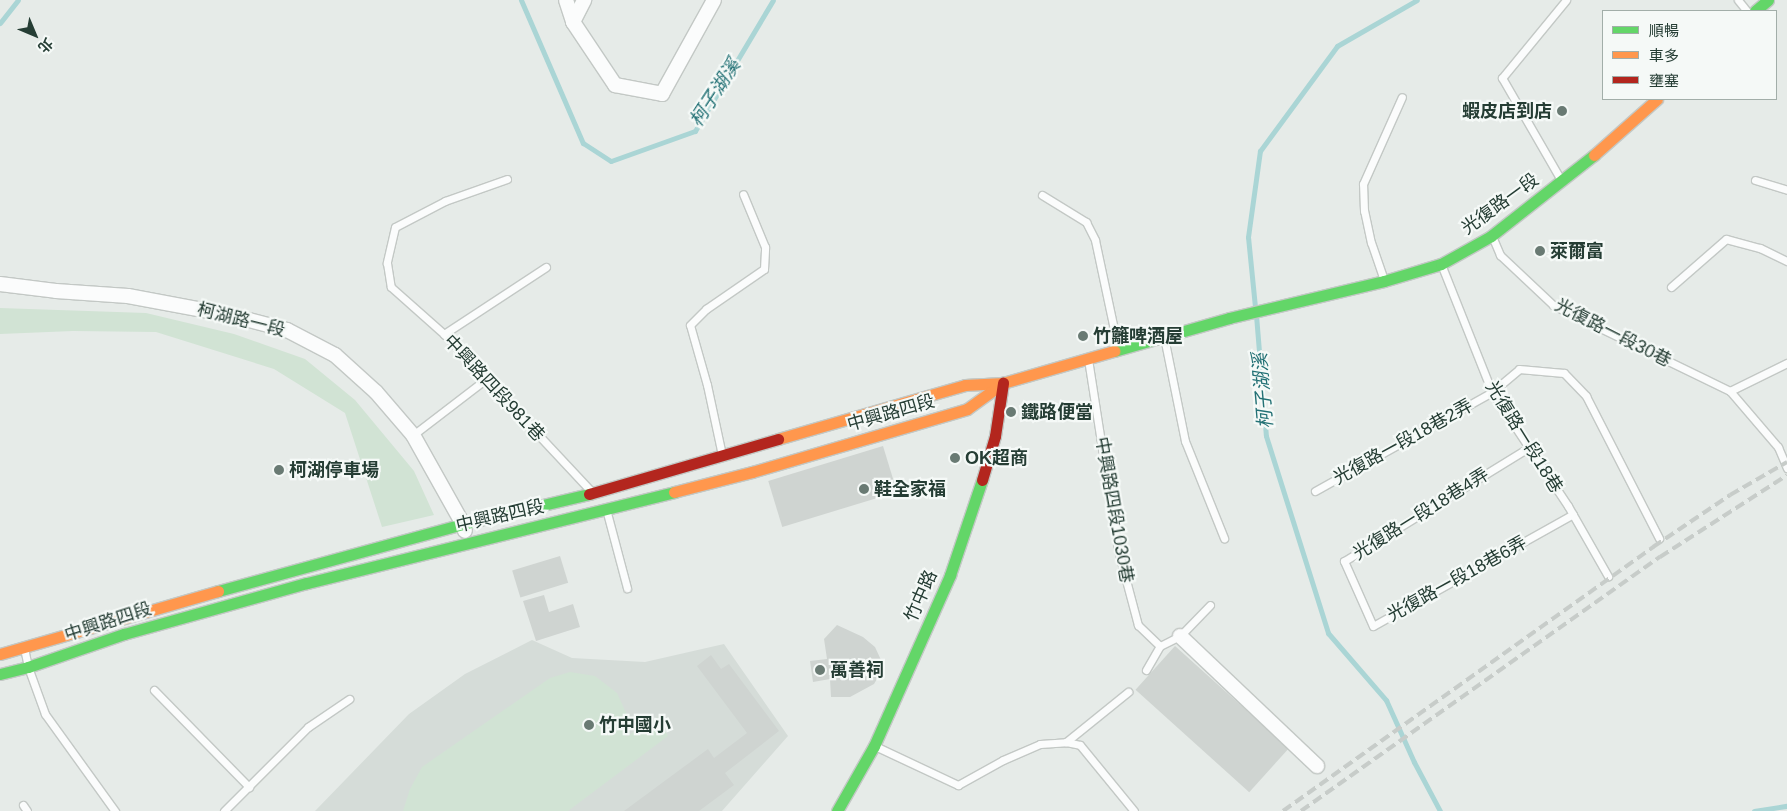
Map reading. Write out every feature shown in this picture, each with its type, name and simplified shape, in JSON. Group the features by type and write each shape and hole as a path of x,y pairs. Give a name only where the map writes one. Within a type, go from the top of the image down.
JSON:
{"main road":[{"path":"1757,10 1768,0"},
{"name":"光復路一段","path":"1229,318 1384,281 1441,264 1491,236 1562,181 1656,100"},
{"name":"中興路四段","path":"0,654 121,618 463,524 599,501 722,456 749,460 965,385 1003,383 1229,318"},
{"name":"中興路四段","path":"0,674 28,667 124,634 467,542 599,501 749,460 967,409 1003,383"},
{"name":"竹中路","path":"837,811 874,746 950,575 970,519 995,436 1003,383"}],"street":[{"path":"566,0 573,22 615,85 662,94 714,0"},
{"path":"573,22 584,0"},
{"name":"柯湖路一段","path":"0,284 56,291 128,296 230,315 288,330 335,355 376,392 413,435 463,524 467,542"},
{"path":"1180,636 1317,766"}],"lane":[{"path":"1562,181 1502,78 1566,0"},
{"path":"1738,0 1746,10"},
{"path":"1384,281 1371,242 1364,211 1363,184 1402,97"},
{"name":"中興路四段981巷","path":"507,179 445,201 395,227 387,263 391,287 444,334 599,501"},
{"path":"1755,180 1787,190"},
{"path":"722,456 707,385 690,325 706,309 764,269 765,248 743,194"},
{"path":"1042,195 1086,222 1095,240 1119,350"},
{"name":"光復路一段30巷","path":"1491,236 1500,256 1553,306 1730,391 1778,447 1787,468"},
{"path":"1671,287 1726,240 1760,248 1787,261"},
{"name":"光復路一段18巷","path":"1441,264 1492,392 1572,514 1608,576"},
{"path":"444,334 546,267"},
{"path":"1164,337 1185,441 1224,538"},
{"name":"中興路四段1030巷","path":"1088,358 1118,550 1138,625 1160,646"},
{"path":"1730,391 1787,363"},
{"name":"光復路一段18巷2弄","path":"1315,491 1492,392 1519,370 1564,373 1586,396 1660,538"},
{"path":"413,435 486,379"},
{"name":"光復路一段18巷4弄","path":"1358,594 1344,561 1528,448"},
{"path":"599,501 627,588"},
{"name":"光復路一段18巷6弄","path":"1358,594 1373,626 1572,514"},
{"path":"1146,670 1160,646 1180,636 1210,605"},
{"path":"121,618 124,634"},
{"path":"24,648 28,667 45,714 115,811"},
{"path":"154,690 249,787"},
{"path":"1066,742 1078,735 1128,692"},
{"path":"224,811 308,727 349,699"},
{"path":"874,746 958,785 1003,760 1040,744 1066,742 1080,745 1134,811"}],"shaded area":[{"name":"竹中國小","path":"532,640 572,658 645,662 724,644 788,736 722,811 315,811 409,714 465,674"}],"green space":[{"path":"0,308 146,313 234,334 305,359 355,400 414,471 434,515 382,527 345,413 274,369 156,332 73,331 0,334"},
{"path":"570,672 595,676 617,693 628,717 626,737 657,717 668,736 568,811 403,811 410,789 422,767 550,678"}],"building":[{"path":"883,446 897,492 782,527 768,481"},
{"path":"560,556 568,583 520,597 512,571"},
{"path":"544,595 549,612 573,604 580,627 536,641 523,601"},
{"path":"837,625 863,637 875,647 881,660 881,672 874,684 850,697 831,697 830,679 813,682 810,661 827,659 824,639"},
{"path":"1175,646 1289,748 1249,792 1136,690"},
{"path":"711,655 721,669 729,664 779,731 725,773 734,785 699,811 624,811 708,749 714,758 747,733 697,666"}],"waterway":[{"name":"柯子湖溪","path":"0,23 18,0"},
{"name":"柯子湖溪","path":"521,0 583,143 611,161 695,131 773,0"},
{"name":"柯子湖溪","path":"1255,307 1248,237 1260,151 1337,46 1417,0"},
{"name":"柯子湖溪","path":"1256,315 1266,436 1328,633 1386,700 1414,762 1440,811"},
{"name":"柯子湖溪","path":"1754,811 1787,806"}],"railway":[{"path":"1283,811 1653,547 1730,495 1787,462"},
{"path":"1301,811 1660,557 1787,475"}],"traffic: fast":[{"path":"1756,10 1768,0"},
{"path":"1114,351 1229,318 1384,281 1441,264 1491,236 1594,155"},
{"path":"837,811 874,746 950,575 982,480"},
{"path":"0,674 28,667 124,634 307,583 674,492"},
{"path":"218,591 463,524 589,494"}],"traffic: slow":[{"path":"1594,155 1656,100"},
{"path":"778,439 965,385 1003,383 1114,351"},
{"path":"674,492 752,472 967,409 1003,383"},
{"path":"0,654 218,591"}],"traffic: jam":[{"path":"982,480 995,436 1003,383"},
{"path":"589,494 778,439"}],"place":[{"name":"蝦皮店到店","path":"1562,111"},
{"name":"萊爾富","path":"1540,251"},
{"name":"竹籬啤酒屋","path":"1083,336"},
{"name":"鐵路便當","path":"1011,412"},
{"name":"OK超商","path":"955,458"},
{"name":"柯湖停車場","path":"279,470"},
{"name":"鞋全家福","path":"864,489"},
{"name":"萬善祠","path":"820,670"},
{"name":"竹中國小","path":"589,725"}]}
